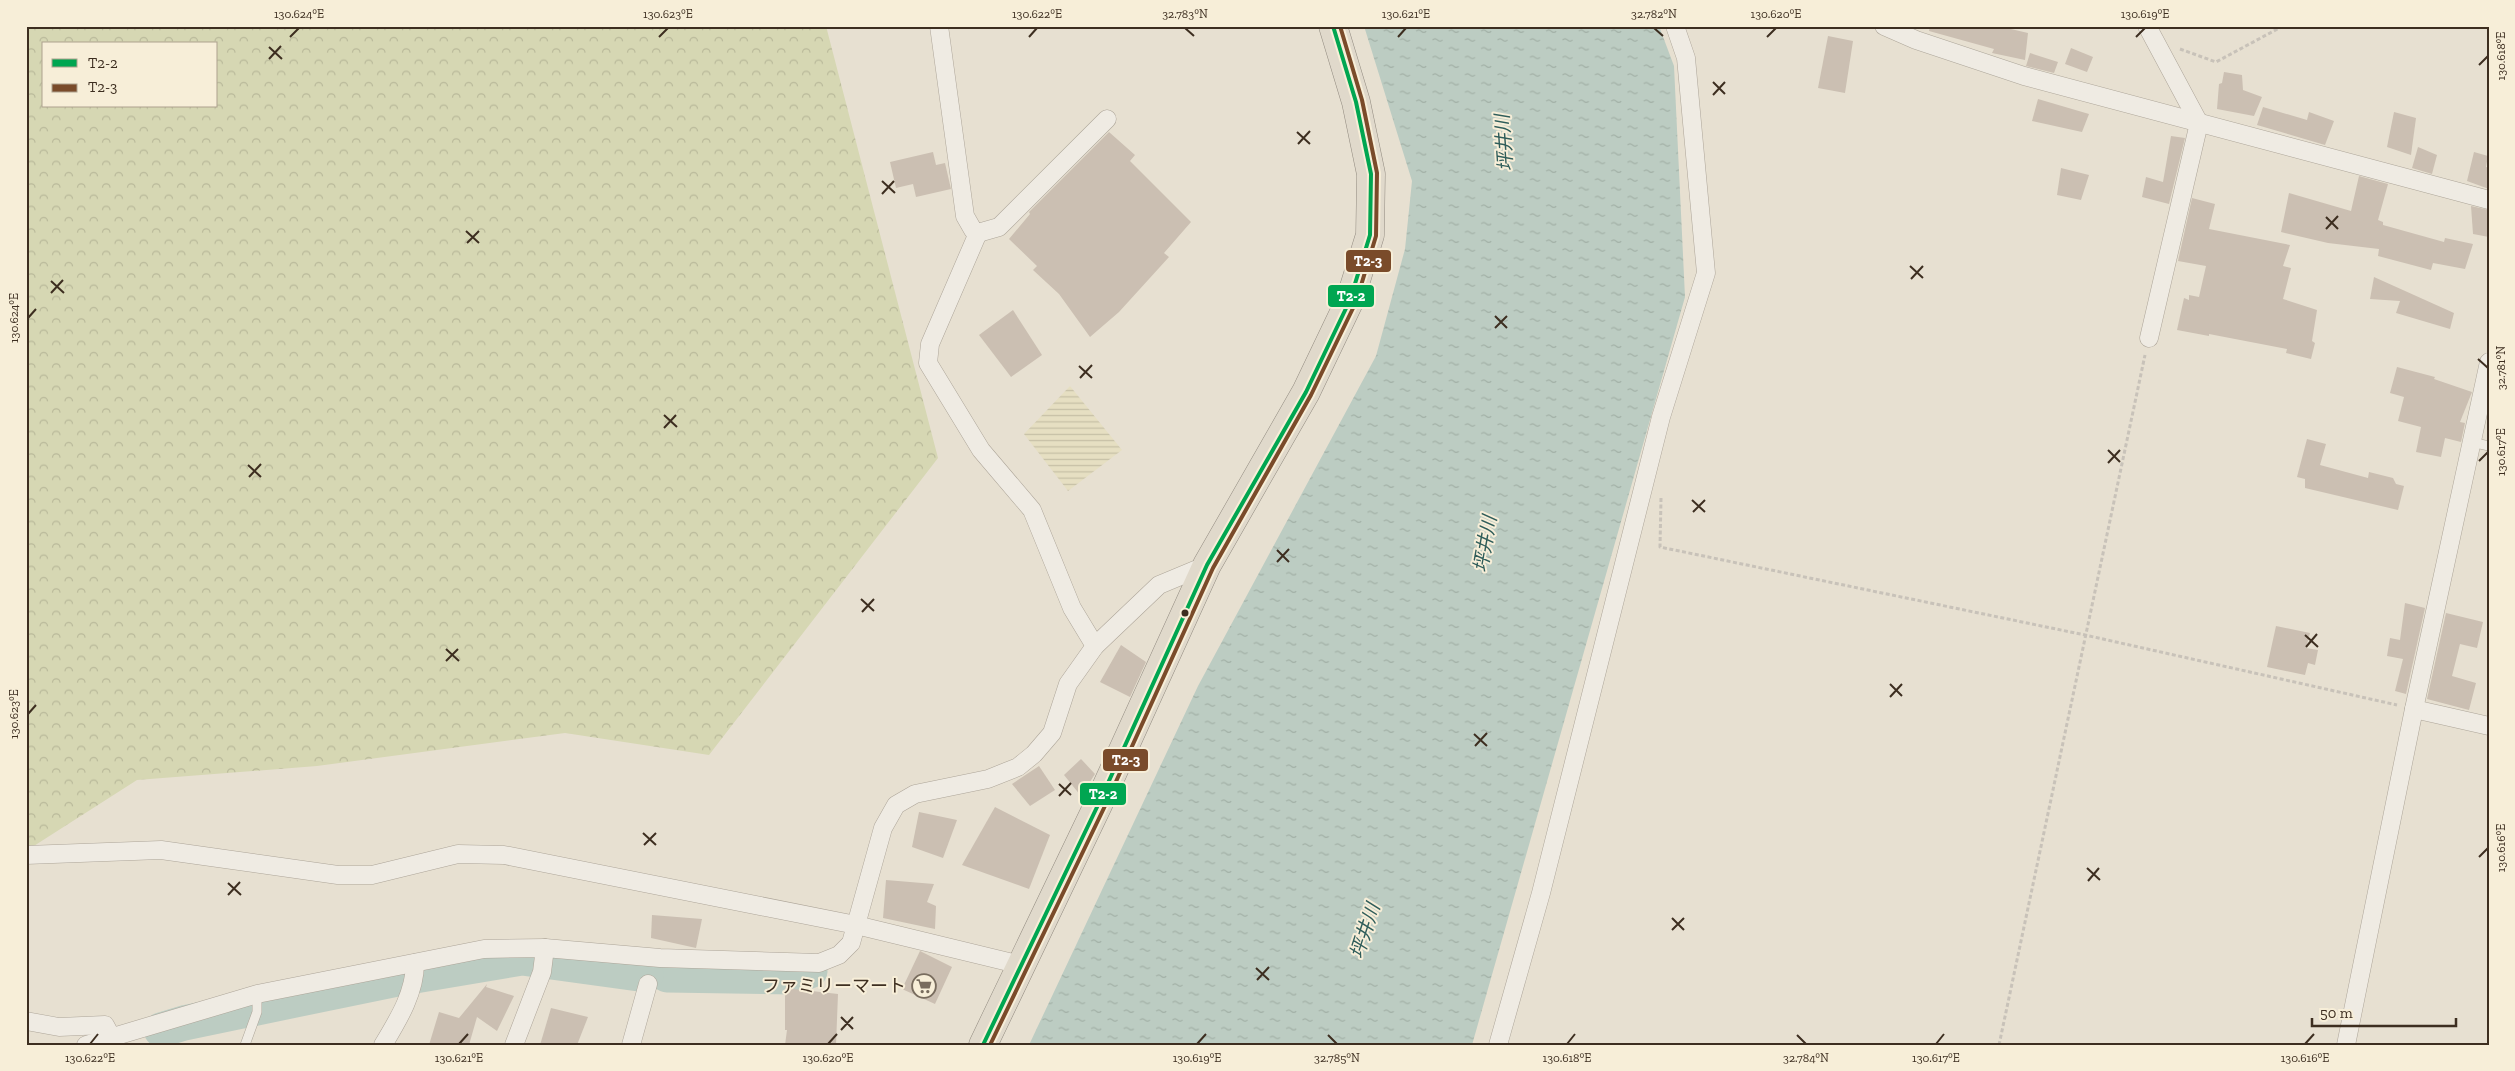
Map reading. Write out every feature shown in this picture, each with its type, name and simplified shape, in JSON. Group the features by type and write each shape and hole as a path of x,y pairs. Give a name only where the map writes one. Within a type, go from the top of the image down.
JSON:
{"highway":[{"path":"982,1045 1098,805 1207,565 1306,392 1350,300 1370,235 1371,174 1356,102 1333,26"}],"street":[{"path":"939,26 965,216 973,230 978,232 998,227 1107,119"},
{"path":"1498,1045 1541,893 1661,417 1706,272 1686,58 1675,26"},
{"path":"1884,26 1916,40 2024,76 2489,200"},
{"path":"2147,26 2198,123 2149,338"},
{"path":"978,232 930,344 928,362 981,450 1032,510 1072,608 1095,646"},
{"path":"2346,1045 2414,709 2489,362"},
{"path":"86,1045 111,1036 257,1003 414,972 484,949 544,959 660,958 819,963 839,955 851,943 883,828 896,805 915,794 988,779 1018,767 1034,754 1052,733 1068,684 1095,646 1158,585 1207,565"},
{"path":"2414,709 2489,726"},
{"path":"26,855 162,850 338,876 372,875 458,854 504,855 856,925 1021,965"},
{"path":"514,1045 544,959"},
{"path":"383,1045 402,1013 414,972"},
{"path":"632,1045 648,984"},
{"path":"26,1021 59,1027 105,1025 111,1036"}],"lane":[{"path":"2471,442 2489,446"},
{"path":"245,1045 257,1003"}],"path":[{"path":"2176,48 2216,62 2283,26"},
{"path":"1999,1045 2149,338"},
{"path":"1661,497 1660,547 2085,635 2414,709"}],"shaded area":[{"path":"1070,386 1122,450 1068,491 1024,434"}],"green space":[{"path":"26,26 826,26 938,458 709,755 565,733 317,766 137,780 26,851"}],"water":[{"name":"坪井川","path":"1364,26 1659,26 1674,66 1685,297 1472,1045 1029,1045 1198,686 1376,356 1405,249 1412,181"}],"building":[{"path":"1930,26 1998,26 2028,33 2025,60 1992,53 1994,49 1929,31"},
{"path":"1828,36 1853,41 1845,93 1818,88"},
{"path":"2071,48 2093,57 2087,72 2065,64"},
{"path":"2030,53 2058,62 2054,73 2026,66"},
{"path":"2224,72 2242,75 2243,90 2262,97 2254,116 2217,109 2219,84 2222,83"},
{"path":"2038,99 2089,114 2082,132 2032,121"},
{"path":"2263,107 2307,120 2309,112 2334,121 2325,145 2257,125"},
{"path":"2394,112 2416,118 2411,155 2387,147"},
{"path":"1109,132 1135,155 1130,161 1191,222 1164,253 1169,257 1119,312 1090,337 1059,294 1033,270 1037,266 1009,239 1030,214 1029,212"},
{"path":"2171,136 2185,138 2169,204 2142,197 2146,177 2163,182"},
{"path":"2418,147 2437,155 2432,174 2412,168"},
{"path":"933,152 936,165 945,163 951,189 916,197 913,184 896,188 890,162"},
{"path":"2474,152 2488,156 2486,167 2489,168 2489,189 2467,181"},
{"path":"2061,168 2089,175 2081,200 2057,195"},
{"path":"2359,176 2388,184 2378,220 2383,222 2383,225 2444,242 2445,238 2473,244 2465,269 2433,263 2431,270 2378,256 2379,249 2328,243 2281,232 2289,193 2351,211"},
{"path":"2192,198 2215,204 2209,229 2290,245 2283,266 2291,268 2283,299 2317,310 2312,341 2315,343 2311,359 2286,353 2287,349 2209,334 2209,336 2177,330 2184,298 2189,300 2189,295 2199,297 2206,266 2178,261"},
{"path":"2471,206 2489,210 2489,237 2473,234"},
{"path":"2374,277 2454,313 2450,329 2396,313 2400,301 2370,299"},
{"path":"1013,310 1042,355 1011,377 979,335"},
{"path":"2397,367 2435,377 2434,379 2472,392 2460,422 2465,423 2461,442 2445,438 2441,457 2416,452 2421,427 2398,421 2404,397 2390,393"},
{"path":"2307,439 2326,444 2320,465 2368,478 2369,472 2393,478 2396,484 2404,486 2398,510 2305,488 2305,479 2297,477"},
{"path":"2405,603 2425,608 2406,694 2395,691 2403,659 2387,656 2390,638 2400,640"},
{"path":"2446,613 2483,622 2477,648 2460,644 2452,676 2476,683 2469,710 2427,699"},
{"path":"2276,626 2310,633 2306,648 2318,650 2315,665 2308,663 2305,675 2267,667"},
{"path":"1121,645 1146,662 1130,697 1100,682"},
{"path":"1081,759 1095,774 1081,796 1064,775"},
{"path":"1039,766 1055,790 1030,806 1012,784"},
{"path":"995,807 1050,835 1029,889 962,865"},
{"path":"919,812 957,820 943,858 912,847"},
{"path":"886,880 934,884 927,902 936,906 935,929 883,918"},
{"path":"652,915 702,919 696,948 651,938"},
{"path":"920,951 952,967 935,1004 902,989"},
{"path":"487,984 486,987 514,996 497,1031 477,1017 469,1045 429,1045 439,1012 459,1018"},
{"path":"785,988 838,994 836,1045 785,1045 787,1030 785,1030"},
{"path":"551,1008 588,1017 577,1045 540,1045"}],"waterway":[{"path":"161,1030 184,1023 397,979 522,958 646,975"},
{"path":"667,975 792,977 810,971"}],"transit line":[{"name":"T2-2","path":"983,1045 1098,805 1207,565 1306,392 1350,300 1370,235 1371,174 1356,102 1333,26"},
{"name":"T2-3","path":"990,1045 1104,808 1213,568 1311,395 1356,302 1376,236 1377,173 1362,100 1340,26"}],"place":[{"name":"ファミリーマート","path":"924,986"}]}
